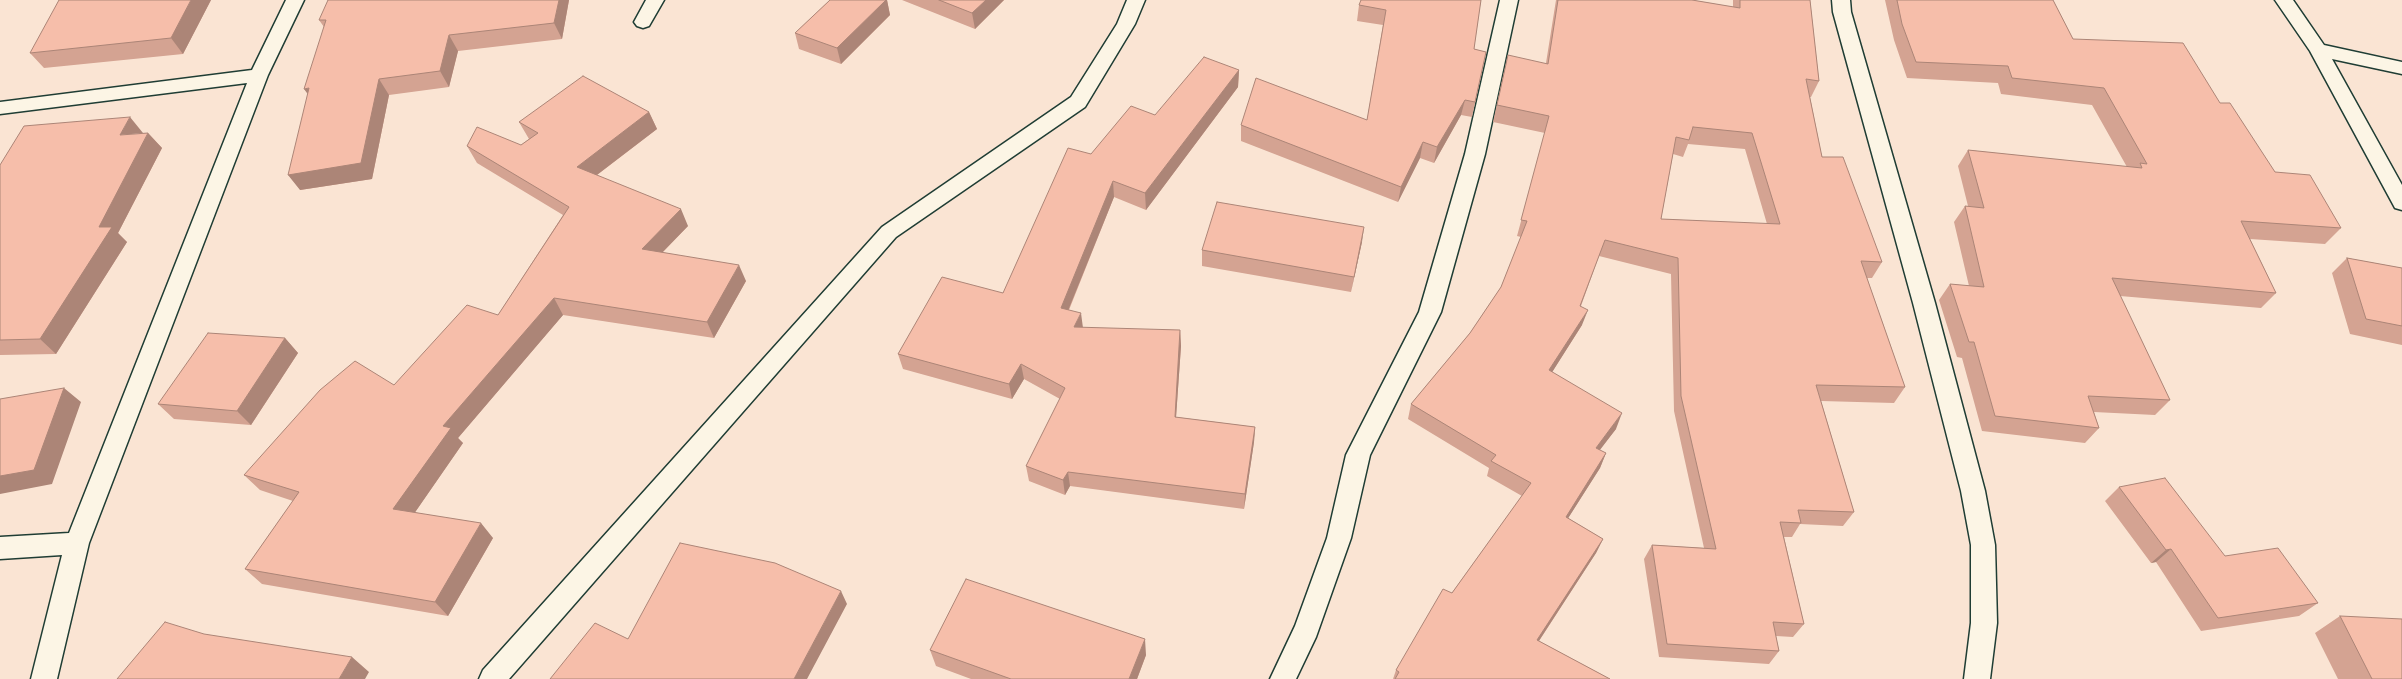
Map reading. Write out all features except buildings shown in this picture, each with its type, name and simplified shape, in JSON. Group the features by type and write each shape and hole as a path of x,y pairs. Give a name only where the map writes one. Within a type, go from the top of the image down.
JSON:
{"street":[{"path":"44,679 77,543 259,75 295,0"},
{"path":"643,22 655,0"},
{"path":"492,679 889,232 1078,102 1126,24 1136,0"},
{"path":"1283,679 1307,629 1339,538 1358,455 1430,312 1475,154 1509,0"},
{"path":"1841,0 1842,12 1924,303 1973,491 1983,545 1984,623 1977,679"},
{"path":"2284,0 2318,50 2402,203"},
{"path":"2318,50 2402,68"},
{"path":"0,108 259,75"},
{"path":"0,548 77,543"}]}
